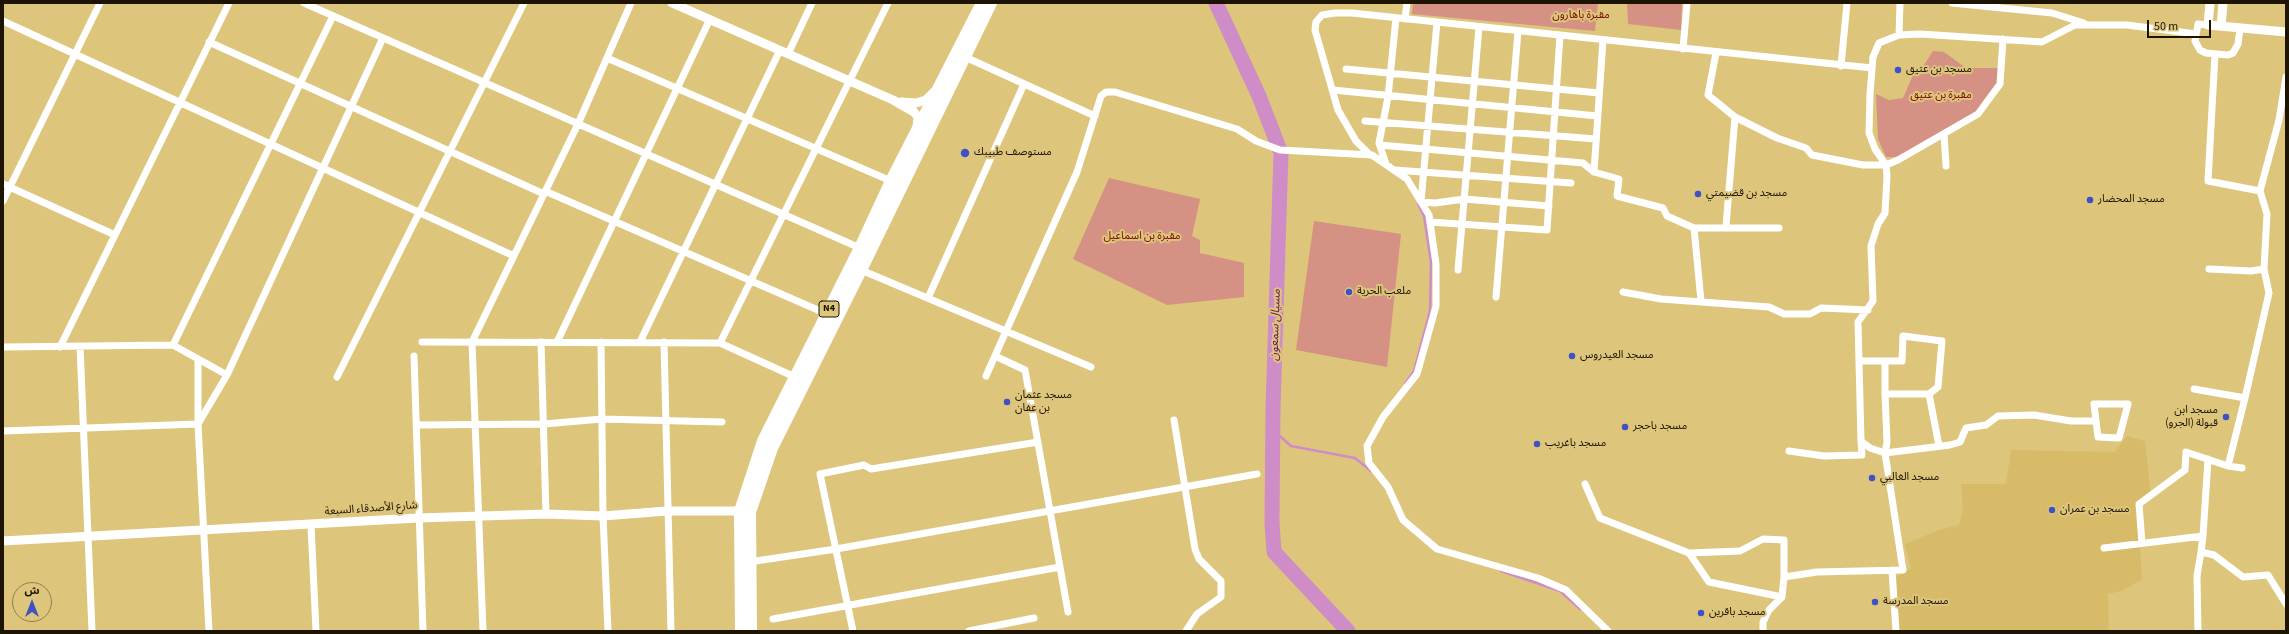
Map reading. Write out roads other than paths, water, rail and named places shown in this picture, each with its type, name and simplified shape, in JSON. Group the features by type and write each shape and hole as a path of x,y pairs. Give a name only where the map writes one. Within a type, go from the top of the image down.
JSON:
{"highway":[{"name":"N4","path":"751,631 749,562 750,512 772,448 891,181 982,3"},
{"name":"N4","path":"741,631 740,511 763,441 795,377 861,270 991,3"}],"street":[{"path":"3,201 6,185 100,3"},
{"path":"60,347 228,3"},
{"path":"304,3 860,248"},
{"path":"337,377 451,152 524,3"},
{"path":"483,631 472,342 578,124 631,3"},
{"path":"672,3 894,100 904,103 926,100 939,87"},
{"path":"640,342 747,120 812,3"},
{"path":"720,342 888,3"},
{"path":"1405,19 1407,3"},
{"path":"1683,49 1687,3"},
{"path":"1841,66 1847,3"},
{"path":"1899,35 1900,3"},
{"path":"1952,3 2052,13 2090,25"},
{"path":"2208,25 2210,3"},
{"path":"2221,26 2223,3"},
{"path":"1608,631 1566,590 1538,578 1436,549 1403,520 1388,487 1369,463 1367,446 1383,418 1417,374 1436,311 1436,264 1429,215 1407,179 1370,155 1356,141 1345,124 1315,30 1316,22 1322,16 1335,13 1396,18 1716,53 1872,68"},
{"path":"173,345 333,16"},
{"path":"1386,164 1380,145 1391,74 1396,18"},
{"path":"557,342 710,20"},
{"path":"3,21 514,256"},
{"path":"1421,202 1437,22"},
{"path":"2240,28 2238,44 2233,53 2228,55 2215,54 2200,50 2195,41 2198,24 2286,32"},
{"path":"1789,451 1824,456 1862,455 1858,322 1859,317 1868,310 1873,301 1871,246 1878,224 1885,214 1886,164 1875,149 1869,133 1873,56 1879,43 1899,35 1920,34 2042,42 2075,25 2127,25 2196,34"},
{"path":"1458,270 1478,27"},
{"path":"1496,297 1518,31"},
{"path":"1430,222 1547,230 1560,35"},
{"path":"198,424 227,375 383,38"},
{"path":"1716,53 1708,95 1735,117 1777,138 1806,148 1812,155 1863,165 1886,164 1898,160 1978,114 2000,84 2003,39"},
{"path":"1594,172 1603,40"},
{"path":"209,42 544,193 614,221 832,316"},
{"path":"2215,54 2208,181 2260,191"},
{"path":"965,57 1095,116"},
{"path":"607,58 815,150 891,181"},
{"path":"1346,69 1599,93"},
{"path":"2228,466 2269,293 2264,269 2267,214 2260,191 2279,120 2286,77"},
{"path":"928,298 1024,84"},
{"path":"1333,90 1388,97 1598,116"},
{"path":"986,376 1077,172 1101,96 1106,92 1112,91 1237,129 1256,141 1280,150 1370,155"},
{"path":"894,100 914,112 918,117 917,130"},
{"path":"1726,226 1735,117"},
{"path":"1365,121 1596,139"},
{"path":"1944,134 1946,166"},
{"path":"1380,145 1583,162 1594,172 1619,179 1617,196 1663,208 1668,216 1694,228 1726,226 1779,228"},
{"path":"1395,170 1571,183"},
{"path":"6,185 115,236"},
{"path":"1421,202 1435,203 1464,199 1549,206"},
{"path":"1694,228 1701,301"},
{"path":"2210,269 2251,271 2264,269"},
{"path":"861,270 1091,367"},
{"path":"1623,292 1661,299 1769,307 1784,314 1810,314 1821,308 1868,310"},
{"path":"1859,361 1902,361 1903,336 1942,341 1938,387 1929,394 1885,394"},
{"path":"422,342 720,342 795,377"},
{"path":"541,342 546,514"},
{"path":"601,342 603,516 608,631"},
{"path":"664,342 671,631"},
{"path":"3,347 173,345 227,375"},
{"path":"80,346 92,631"},
{"path":"414,356 418,518 423,631"},
{"path":"995,356 1025,370 1068,612"},
{"path":"198,359 198,424 208,631"},
{"path":"1784,577 1817,572 1903,570 1885,453 1887,442 1885,361"},
{"path":"2194,389 2245,398"},
{"path":"1929,394 1939,446"},
{"path":"2094,404 2128,404 2119,438 2098,437 2096,421 2094,404"},
{"path":"1861,441 1870,448 1885,453 1960,442 1966,428 1986,425 1998,416 2034,415 2071,421 2096,421"},
{"path":"416,425 544,424 602,419 722,422"},
{"path":"1174,420 1195,549 1199,558 1220,581 1221,597 1197,614 1186,631"},
{"path":"3,431 83,426 198,424"},
{"path":"853,631 820,474 864,465 871,469 1038,442"},
{"path":"2142,544 2139,504 2185,470 2186,452 2228,466 2242,468"},
{"path":"2198,631 2197,576 2203,536 2208,459"},
{"path":"749,562 836,549 1257,474"},
{"path":"1585,484 1600,518 1689,553 1740,551 1763,539 1784,540 1784,577 1782,597 1769,610 1763,622 1762,631"},
{"name":"شارع الأصدقاء السبعة","path":"3,541 418,518 546,514 603,516 667,511 740,511"},
{"path":"311,525 316,631"},
{"path":"2104,548 2203,536"},
{"path":"2201,552 2214,555 2243,577 2268,575 2286,604"},
{"path":"1689,553 1709,582 1782,597"},
{"path":"773,619 1060,567"},
{"path":"1892,570 1896,631"},
{"path":"969,631 1034,618"}],"waterway":[{"name":"مسيال سمعون","path":"1216,3 1259,96 1281,153 1273,408 1272,523 1274,552 1348,631"},
{"path":"1405,384 1414,371 1430,311 1431,262 1424,216 1418,204"},
{"path":"1273,430 1291,446 1355,458 1371,471"},
{"path":"1501,571 1560,591 1580,609"}],"place":[{"name":"مسجد بن عتيق","path":"1898,70"},
{"name":"مستوصف طبيبك","path":"965,153"},
{"name":"مسجد بن قضيمتي","path":"1698,194"},
{"name":"مسجد المحضار","path":"2090,200"},
{"name":"ملعب الحرية","path":"1349,292"},
{"name":"مسجد العيدروس","path":"1572,356"},
{"name":"مسجد عثمان بن عفان","path":"1007,402"},
{"name":"مسجد ابن قبولة (الجرو)","path":"2226,417"},
{"name":"مسجد باحجر","path":"1625,427"},
{"name":"مسجد باغريب","path":"1537,444"},
{"name":"مسجد الغالبي","path":"1872,478"},
{"name":"مسجد بن عمران","path":"2052,510"},
{"name":"مسجد المدرسة","path":"1875,602"},
{"name":"مسجد باقرين","path":"1701,613"}],"park label":[{"name":"مقبرة باهارون","path":"1581,16"},
{"name":"مقبرة بن عتيق","path":"1941,96"},
{"name":"مقبرة بن اسماعيل","path":"1142,237"}]}
